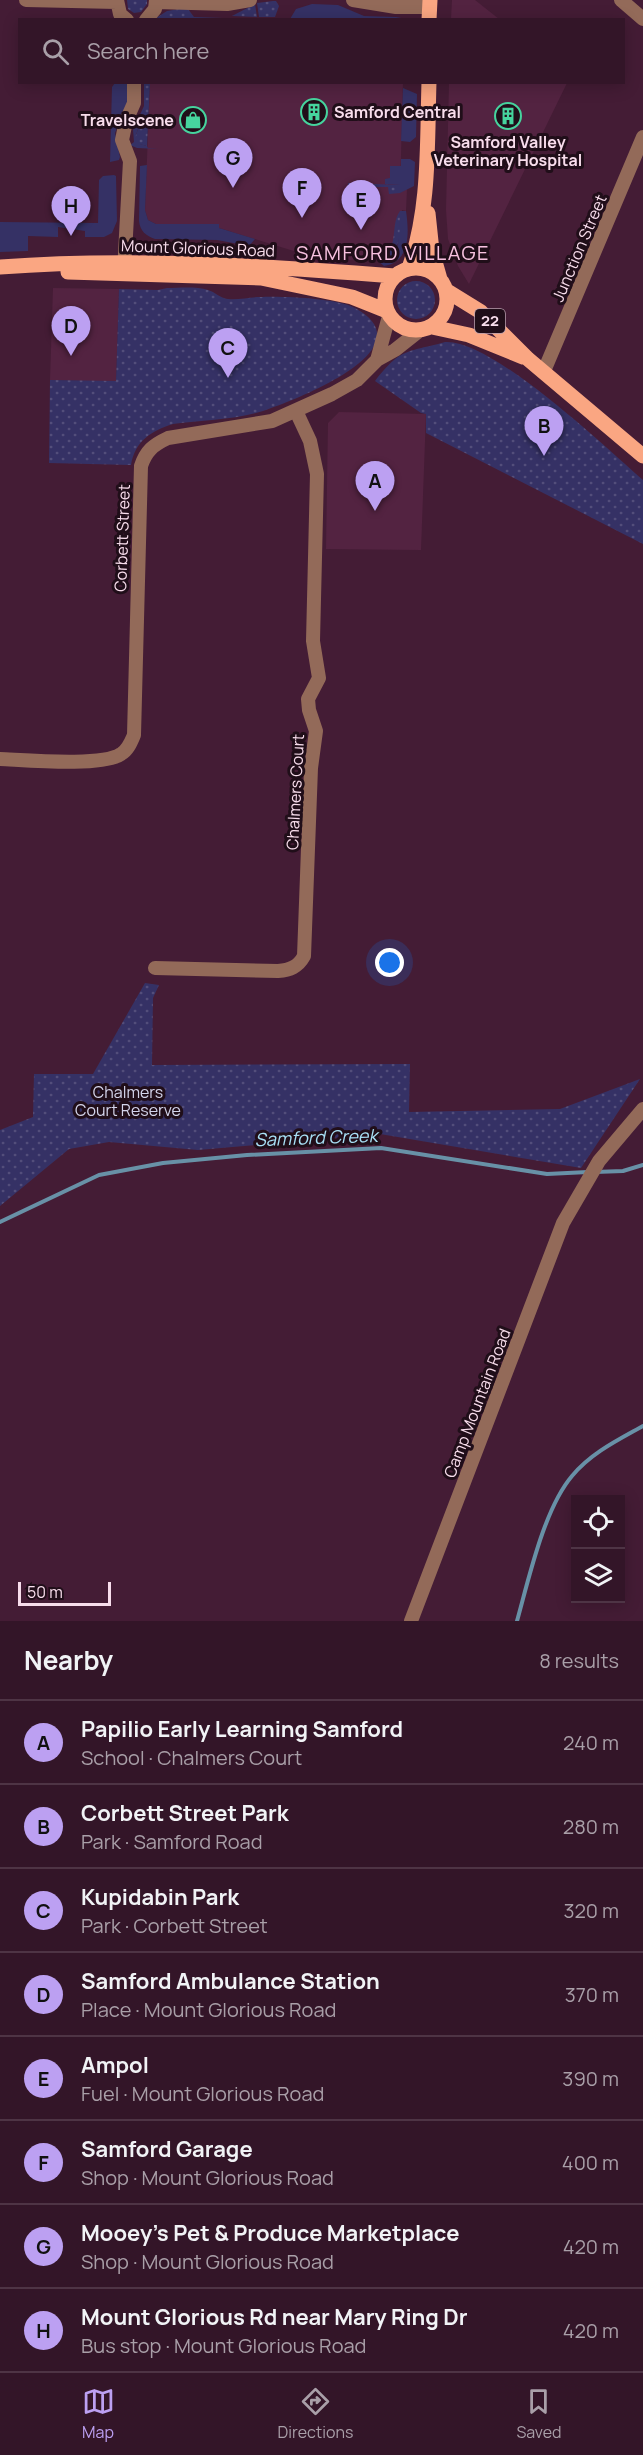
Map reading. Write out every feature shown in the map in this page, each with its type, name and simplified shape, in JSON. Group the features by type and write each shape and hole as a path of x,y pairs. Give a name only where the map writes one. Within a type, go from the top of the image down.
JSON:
{"main road":[{"path":"425,329 446,311 448,301 432,251 426,192 429,84"},
{"path":"409,268 417,247 426,192"},
{"name":"Mount Glorious Road","path":"0,268 45,263 261,278 346,295 388,314"},
{"path":"388,314 385,292 395,276 409,268 426,269 443,285"},
{"name":"Mount Glorious Road","path":"124,269 335,272 395,276"},
{"path":"335,272 346,295"},
{"name":"22","path":"443,285 481,312 528,359 643,456"},
{"name":"22","path":"388,314 402,327 470,335 528,359"}],"street":[{"path":"26,0 117,1 120,14 125,18"},
{"path":"148,18 152,15 156,1 227,4 250,0"},
{"path":"353,0 396,8 429,9"},
{"path":"621,0 643,19"},
{"path":"124,269 129,161 122,140 126,121 134,103 134,84"},
{"name":"Junction Street","path":"544,372 643,137"},
{"path":"377,360 388,314"},
{"name":"Corbett Street","path":"0,759 97,761 121,755 129,746 134,735 141,466 145,454 155,444 168,438 261,423 296,411 357,380 377,360 425,329"},
{"name":"Chalmers Court","path":"155,968 286,970 300,963 304,956 310,768 316,731 309,710 309,699 319,678 313,641 318,474 310,441 296,411"},
{"name":"Camp Mountain Road","path":"411,1621 563,1223 576,1197 599,1161 643,1108"}],"shaded area":[{"path":"452,0 475,0 498,18 451,18"},
{"path":"150,84 403,84 400,192 407,189 406,211 402,210 399,239 386,259 350,260 310,256 219,228 219,224 156,224 148,220 145,210"},
{"path":"449,84 567,84 469,284 458,266 448,239 446,210"},
{"path":"53,288 119,289 116,382 50,380"},
{"path":"339,412 426,414 421,550 326,549 328,423"}],"green space":[{"path":"127,0 147,0 147,4 141,12 134,13 128,9"},
{"path":"276,1 279,6 275,17 259,17 257,3"},
{"path":"255,4 257,17 232,16"},
{"path":"312,4 338,5 364,16 402,18 291,18 296,9"},
{"path":"188,9 194,17 223,18 156,18 167,11"},
{"path":"114,84 128,84 127,104 115,133 120,157 119,160 110,162 112,87"},
{"path":"144,84 150,84 147,146 139,144 135,138 139,126 138,119 144,106"},
{"path":"403,88 417,94 416,137 410,142 401,141"},
{"path":"138,119 139,126 136,135 140,144 158,149 137,148 130,145 134,142 133,130"},
{"path":"401,159 410,159 415,162 414,186 400,193 400,185 385,184 385,179 390,178 390,166 401,166"},
{"path":"147,165 145,210 148,220 156,224 219,224 219,228 255,239 249,246 217,240 155,239 146,235 139,221 140,166"},
{"path":"103,176 116,176 117,221 112,233 104,237 85,237 85,231 58,227 58,237 28,236 28,251 0,252 0,222 98,223 99,180"},
{"path":"348,183 400,185 400,193 389,194 388,187 365,187 365,194 360,194 353,189 347,194"},
{"path":"400,211 406,211 408,227 404,252 399,259 384,266 377,260 386,259 398,245"},
{"path":"400,211 396,249 386,258 377,260 378,255 390,249"},
{"path":"416,281 430,286 435,300 430,314 416,319 402,314 397,300 402,286"},
{"path":"119,289 158,290 203,289 228,299 295,297 336,302 355,308 374,324 376,340 367,356 348,371 301,396 252,414 173,424 158,430 140,443 131,465 49,463 50,380 116,381"},
{"path":"445,342 465,346 490,358 518,376 576,421 643,480 643,544 426,433 426,414 421,413 375,381 392,362 406,353"},
{"name":"Chalmers Court Reserve","path":"145,983 159,985 153,998 152,1065 410,1064 409,1112 560,1109 640,1079 581,1168 380,1134 198,1150 109,1142 69,1149 0,1206 0,1130 33,1117 34,1074 93,1074"}],"waterway":[{"name":"Samford Creek","path":"0,1222 99,1175 163,1163 247,1155 381,1148 547,1174 588,1172"},
{"name":"Samford Creek","path":"595,1172 623,1171 643,1165"},
{"path":"517,1621 545,1525 562,1490 588,1460 643,1426"}],"place":[{"name":"Samford Central","path":"314,112"},
{"name":"Samford Valley Veterinary Hospital","path":"508,116"},
{"name":"Travelscene","path":"193,120"},
{"name":"Mooey's Pet & Produce Marketplace","path":"233,188"},
{"name":"Samford Garage","path":"302,218"},
{"name":"Ampol","path":"361,230"},
{"name":"Mount Glorious Rd near Mary Ring Dr","path":"71,236"},
{"name":"Samford Ambulance Station","path":"71,356"},
{"name":"Kupidabin Park","path":"228,378"},
{"name":"Corbett Street Park","path":"544,456"},
{"name":"Papilio Early Learning Samford","path":"375,511"}],"district":[{"name":"SAMFORD VILLAGE","path":"393,253"}]}
